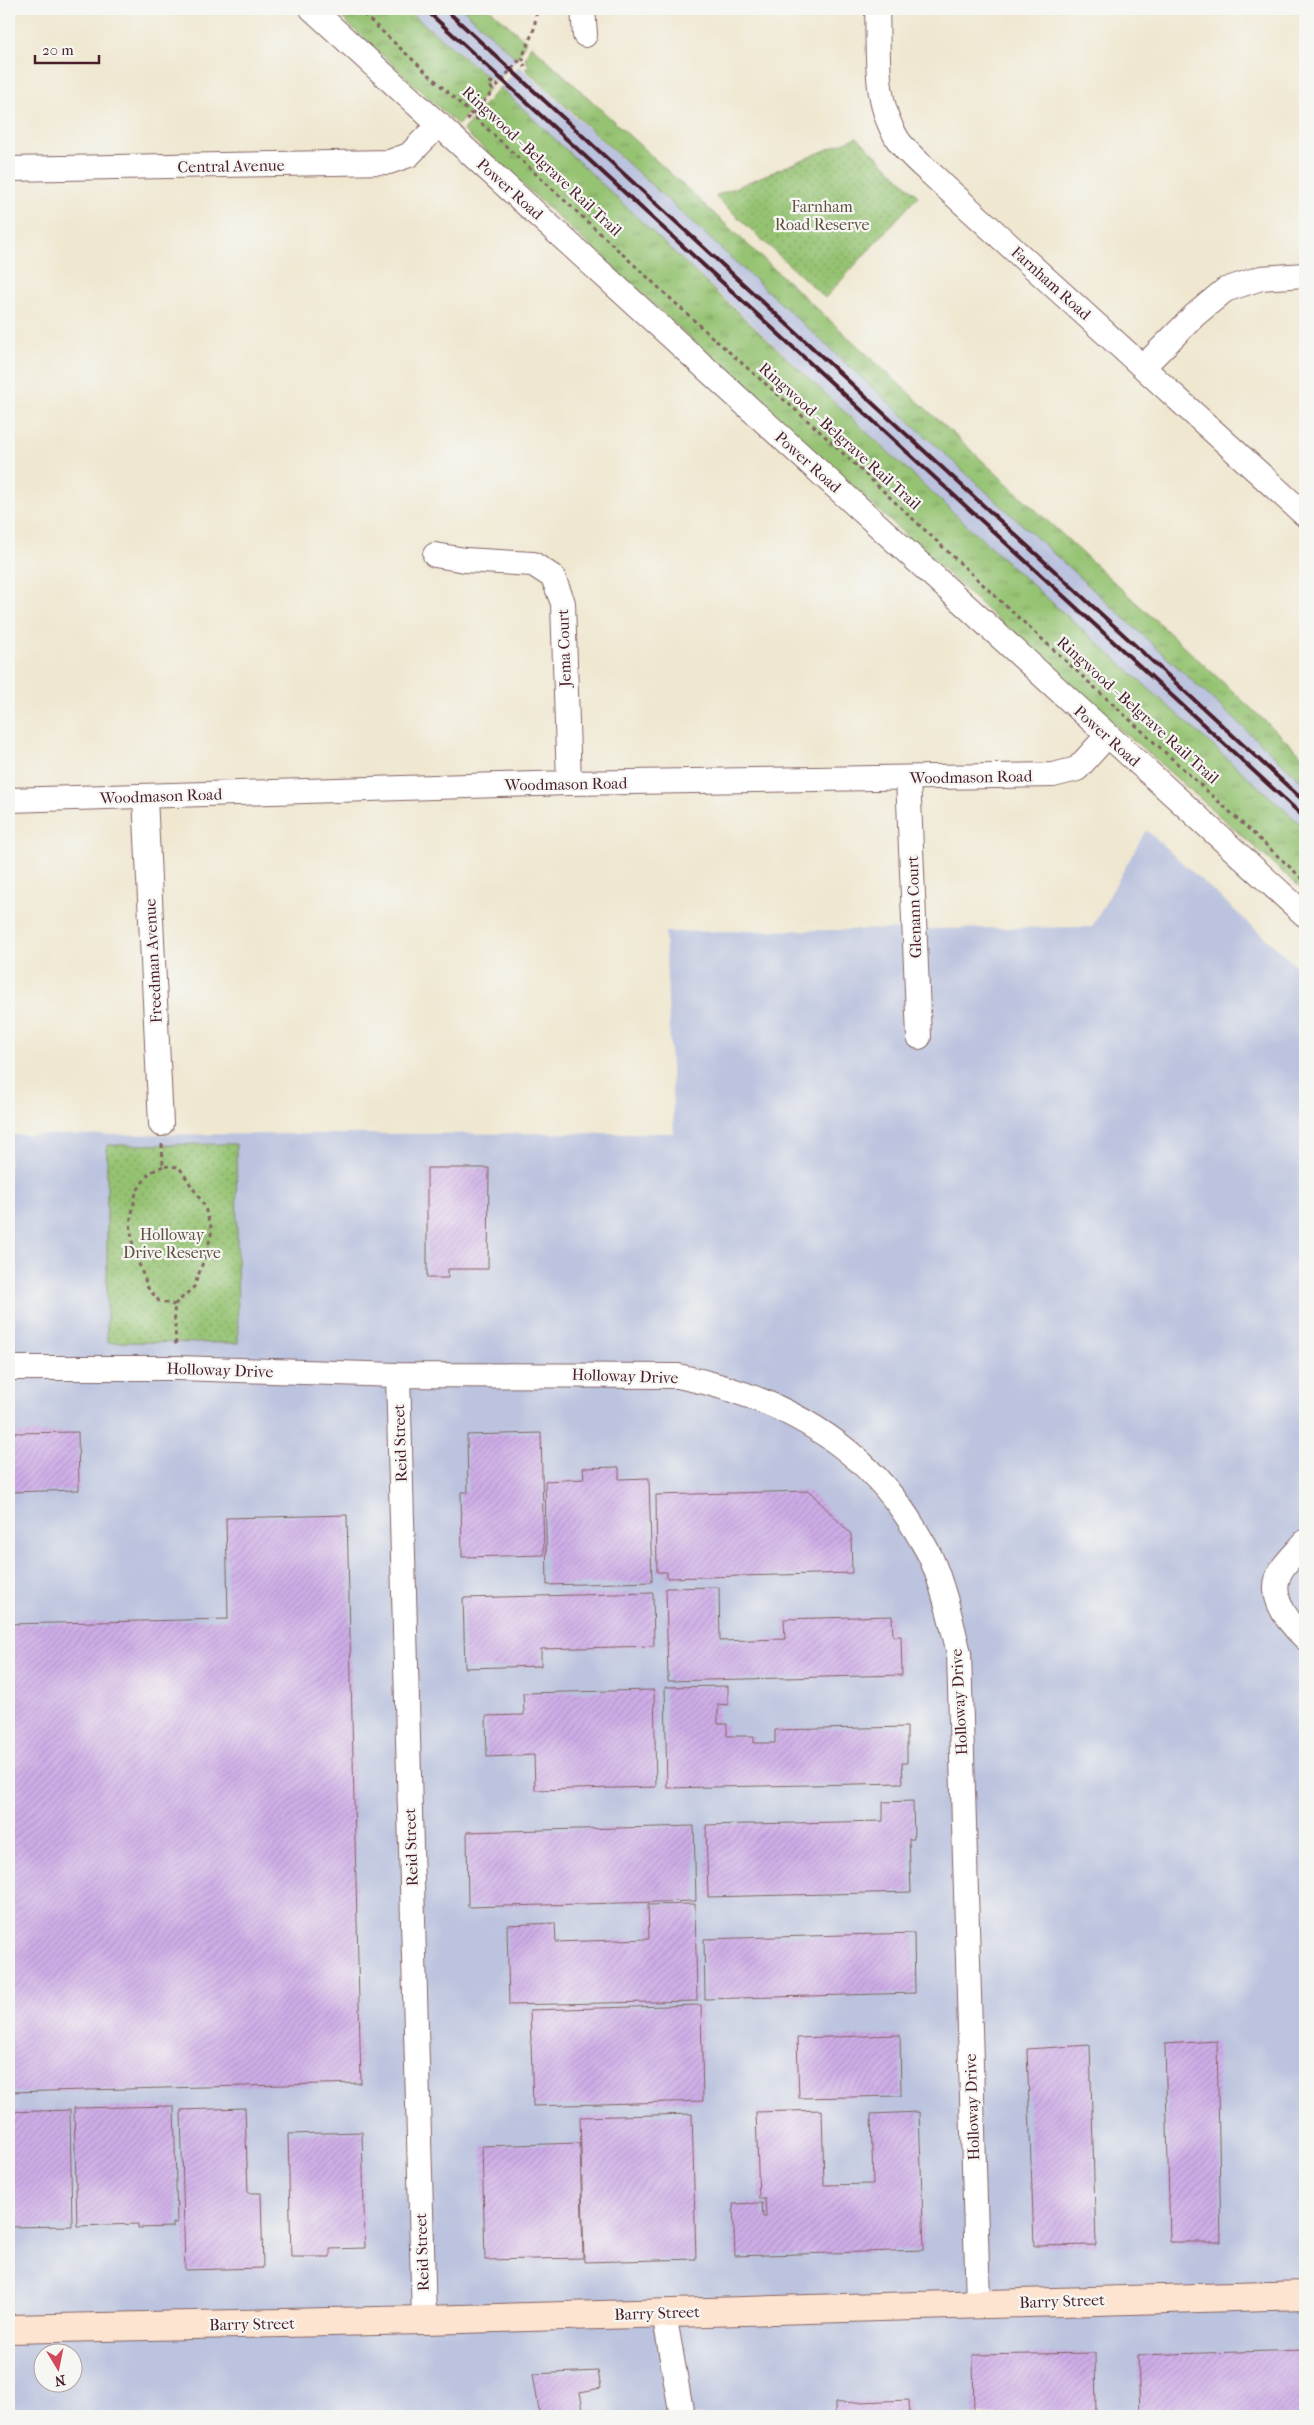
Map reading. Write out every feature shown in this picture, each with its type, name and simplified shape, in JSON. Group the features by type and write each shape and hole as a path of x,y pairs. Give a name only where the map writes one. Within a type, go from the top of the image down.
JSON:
{"main road":[{"name":"Barry Street","path":"9,2329 424,2320 1305,2294"}],"street":[{"name":"Power Road","path":"312,9 1305,915"},
{"path":"583,9 585,35"},
{"name":"Farnham Road","path":"877,9 881,95 885,112 899,142 942,184 1305,515"},
{"name":"Central Avenue","path":"9,169 389,162 409,155 446,130"},
{"path":"1143,367 1195,316 1225,290 1261,278 1305,275"},
{"name":"Jema Court","path":"435,555 465,560 534,564 553,577 563,603 569,784"},
{"name":"Woodmason Road","path":"9,800 569,784 1053,775 1077,768 1107,736"},
{"name":"Glenann Court","path":"908,778 919,1037"},
{"name":"Freedman Avenue","path":"145,797 161,1124"},
{"name":"Holloway Drive","path":"9,1368 177,1368 398,1375 642,1374 678,1376 714,1384 760,1400 823,1431 877,1479 903,1510 931,1557 947,1605 958,1653 978,2304"},
{"name":"Reid Street","path":"398,1375 424,2320"},
{"path":"1305,1542 1282,1567 1277,1582 1276,1597 1281,1612 1290,1624 1305,1638"},
{"path":"664,2313 682,2416"}],"path":[{"name":"Ringwood - Belgrave Rail Trail","path":"358,9 712,336 815,427 993,594 1305,881"},
{"path":"446,130 473,114 493,91 489,84 491,82 497,86 518,61 524,66 526,64 522,58 534,29 536,9"},
{"path":"161,1124 163,1166"},
{"path":"163,1166 179,1167 186,1176 204,1205 212,1230 207,1251 194,1287 174,1305 159,1301 148,1288 133,1248 130,1223 136,1192 149,1173 163,1166"},
{"path":"174,1305 177,1368"}],"shaded area":[{"path":"406,9 463,9 517,59 496,83"},
{"path":"519,66 770,292 1305,784 1305,828 1010,565 515,103 500,87"},
{"path":"1146,830 1305,974 1305,2416 9,2416 9,1135 674,1133 665,932 1092,927"}],"green space":[{"path":"332,9 406,9 490,79 486,84 489,89 458,125"},
{"path":"463,9 490,9 526,41 517,59"},
{"path":"531,45 1305,758 1305,784 525,69 529,65 525,59"},
{"path":"500,87 720,296 1010,565 1305,828 1305,892 1144,749 1093,707 463,130"},
{"name":"Farnham Road Reserve","path":"857,137 918,196 825,298 715,196"},
{"name":"Holloway Drive Reserve","path":"236,1144 238,1343 107,1342 107,1145"}],"building":[{"path":"427,1168 489,1168 488,1269 448,1269 448,1278 427,1278"},
{"path":"78,1432 79,1490 9,1492 9,1433"},
{"path":"541,1433 544,1555 462,1557 461,1492 468,1492 467,1435"},
{"path":"619,1467 619,1479 649,1478 652,1582 547,1585 545,1481 584,1479 583,1468"},
{"path":"809,1491 851,1534 852,1573 667,1578 667,1572 657,1572 656,1495"},
{"path":"347,1515 361,2083 9,2092 9,1624 228,1619 226,1518"},
{"path":"719,1587 720,1641 785,1639 784,1619 892,1616 893,1636 901,1636 902,1675 668,1681 666,1588"},
{"path":"653,1593 654,1646 541,1649 541,1666 465,1668 463,1598"},
{"path":"728,1686 728,1705 718,1704 718,1724 727,1724 727,1736 754,1736 754,1743 775,1743 775,1730 907,1727 907,1763 902,1763 903,1783 667,1788 665,1687"},
{"path":"654,1690 656,1787 535,1790 534,1755 487,1757 486,1716 524,1715 523,1693"},
{"path":"913,1801 914,1839 909,1839 911,1892 708,1897 706,1825 883,1821 883,1802"},
{"path":"694,1826 696,1901 468,1907 467,1832"},
{"path":"695,1904 697,2001 509,2005 507,1925 555,1923 556,1942 649,1939 648,1905"},
{"path":"914,1933 915,1993 705,1999 704,1939"},
{"path":"701,2005 703,2101 533,2106 530,2010"},
{"path":"900,2035 901,2096 799,2098 797,2038"},
{"path":"1217,2041 1221,2242 1170,2242 1165,2044"},
{"path":"1090,2045 1096,2245 1034,2246 1027,2049"},
{"path":"174,2106 177,2223 173,2223 173,2227 138,2228 138,2224 77,2226 74,2108"},
{"path":"245,2108 248,2193 261,2193 263,2268 185,2270 181,2110"},
{"path":"70,2110 72,2226 9,2227 9,2112"},
{"path":"822,2110 824,2185 873,2184 871,2114 919,2112 924,2250 735,2256 733,2204 762,2203 763,2217 766,2217 765,2199 759,2199 756,2112"},
{"path":"692,2114 696,2259 584,2262 580,2117"},
{"path":"362,2132 365,2248 330,2249 330,2257 291,2257 288,2134"},
{"path":"580,2143 583,2258 485,2260 482,2146"},
{"path":"1305,2350 1305,2416 1140,2416 1138,2355"},
{"path":"1095,2353 1096,2416 974,2416 973,2355"},
{"path":"598,2371 601,2388 580,2392 584,2416 540,2416 533,2374"},
{"path":"909,2400 910,2416 835,2416 835,2403"}],"railway":[{"path":"425,9 1305,818"},
{"path":"445,9 1305,802"}]}
